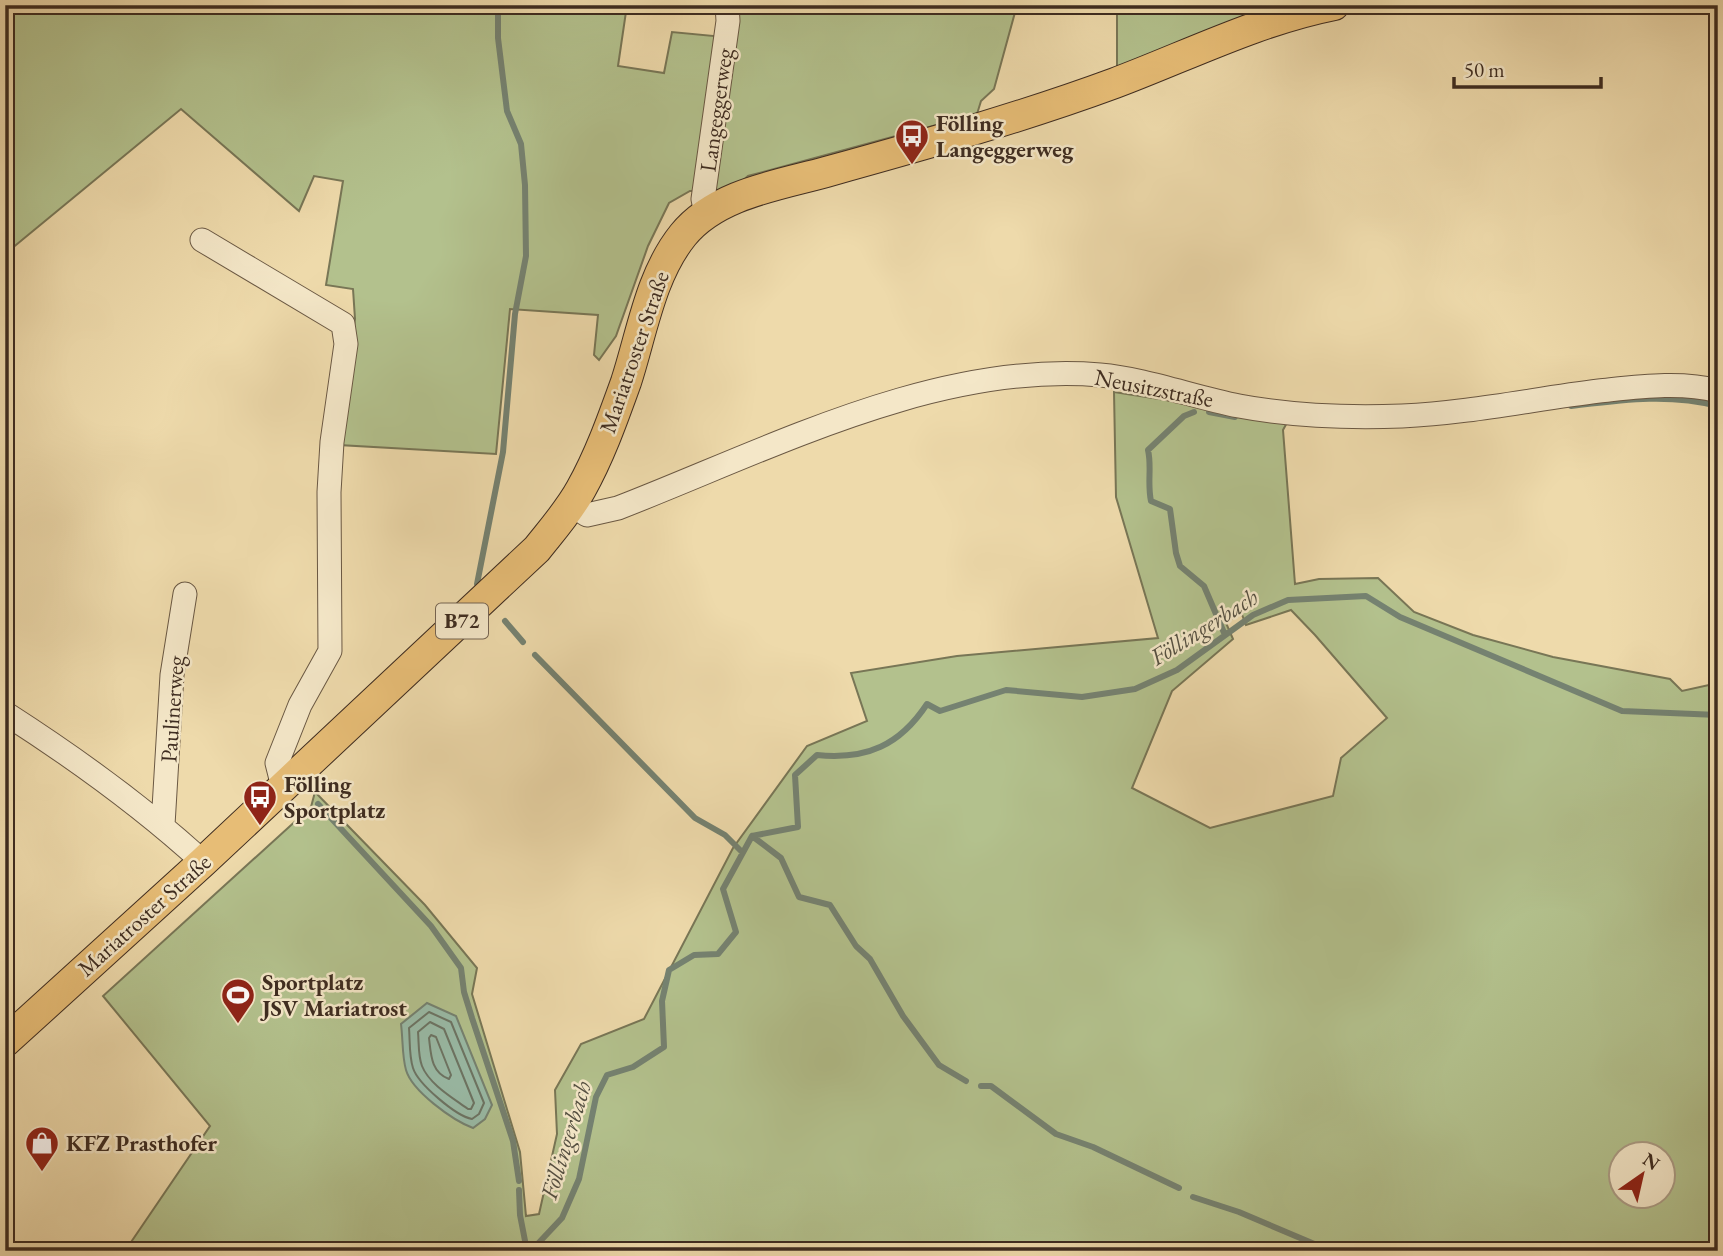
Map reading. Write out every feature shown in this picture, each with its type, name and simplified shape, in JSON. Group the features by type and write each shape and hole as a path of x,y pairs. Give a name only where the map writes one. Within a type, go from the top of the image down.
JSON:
{"main road":[{"name":"Mariatroster Straße","path":"5,1042 203,862 537,549 571,505 589,474 626,380 662,269 684,233 706,215 723,205 762,190 930,144 1113,83 1278,19 1334,5"}],"street":[{"name":"Langeggerweg","path":"706,215 703,199 728,21 727,5"},
{"path":"202,240 343,324 346,344 328,492 330,650 300,705 277,762 283,787"},
{"name":"Neusitzstraße","path":"571,505 587,515 618,508 873,408 949,388 1014,376 1049,373 1103,375 1241,406 1287,413 1341,416 1404,416 1630,388 1698,386 1718,391"},
{"name":"Paulinerweg","path":"163,825 172,675 185,594"},
{"path":"5,713 75,757 163,825 203,862"}],"green space":[{"path":"5,5 627,5 618,66 664,73 672,32 734,38 735,5 1017,5 994,89 981,101 977,114 748,176 728,190 690,191 669,203 648,246 616,336 599,360 594,355 598,315 510,309 496,454 339,445 355,319 353,289 326,285 343,181 314,176 299,211 181,109 5,254"},
{"path":"1117,5 1279,5 1250,13 1117,71"},
{"path":"1114,392 1289,419 1283,430 1295,584 1319,579 1378,578 1414,612 1473,635 1553,657 1670,679 1682,691 1718,683 1718,1251 125,1251 210,1126 103,996 311,807 315,792 425,905 477,968 472,994 520,1152 526,1216 539,1214 557,1134 555,1090 581,1044 644,1019 733,848 807,746 867,721 851,673 957,656 1158,638 1116,497","holes":["1291,610 1387,718 1341,758 1333,796 1210,828 1132,788 1172,691 1233,639 1226,623 1241,612 1246,625"]}],"water":[{"path":"427,1003 456,1016 492,1105 485,1119 473,1128 434,1104 416,1087 406,1070 401,1024"}],"waterway":[{"path":"477,584 503,452 515,314 526,256 525,185 521,144 507,111 498,38 498,5"},
{"path":"1571,406 1663,399 1718,406"},
{"path":"1194,412 1184,416 1148,450 1150,494 1151,501 1170,509 1180,566 1204,586 1225,635"},
{"path":"1209,412 1235,417"},
{"name":"Föllingerbach","path":"531,1251 562,1218 579,1179 596,1097 607,1075 633,1067 664,1047 662,1001 669,970 694,955 718,954 736,932 723,889 752,836 798,827 795,775 817,755 851,755 881,747 905,730 927,704 940,711 1006,690 1082,697 1135,689 1177,670 1253,615 1288,600 1366,596 1400,617 1622,711 1718,715"},
{"path":"505,621 523,642"},
{"path":"535,655 695,818 725,835 742,852"},
{"path":"318,804 431,926 461,968 464,992 513,1141 519,1181"},
{"path":"752,836 781,858 799,897 830,905 856,946 870,959 903,1016 939,1065 966,1081"},
{"path":"981,1086 991,1086 1056,1134 1093,1147 1179,1188"},
{"path":"519,1190 520,1215 527,1251"},
{"path":"1193,1197 1239,1212 1331,1251"}],"place":[{"name":"Fölling Langeggerweg","path":"912,166"},
{"name":"Fölling Sportplatz","path":"260,827"},
{"name":"Sportplatz JSV Mariatrost","path":"238,1025"},
{"name":"KFZ Prasthofer","path":"42,1173"}]}
